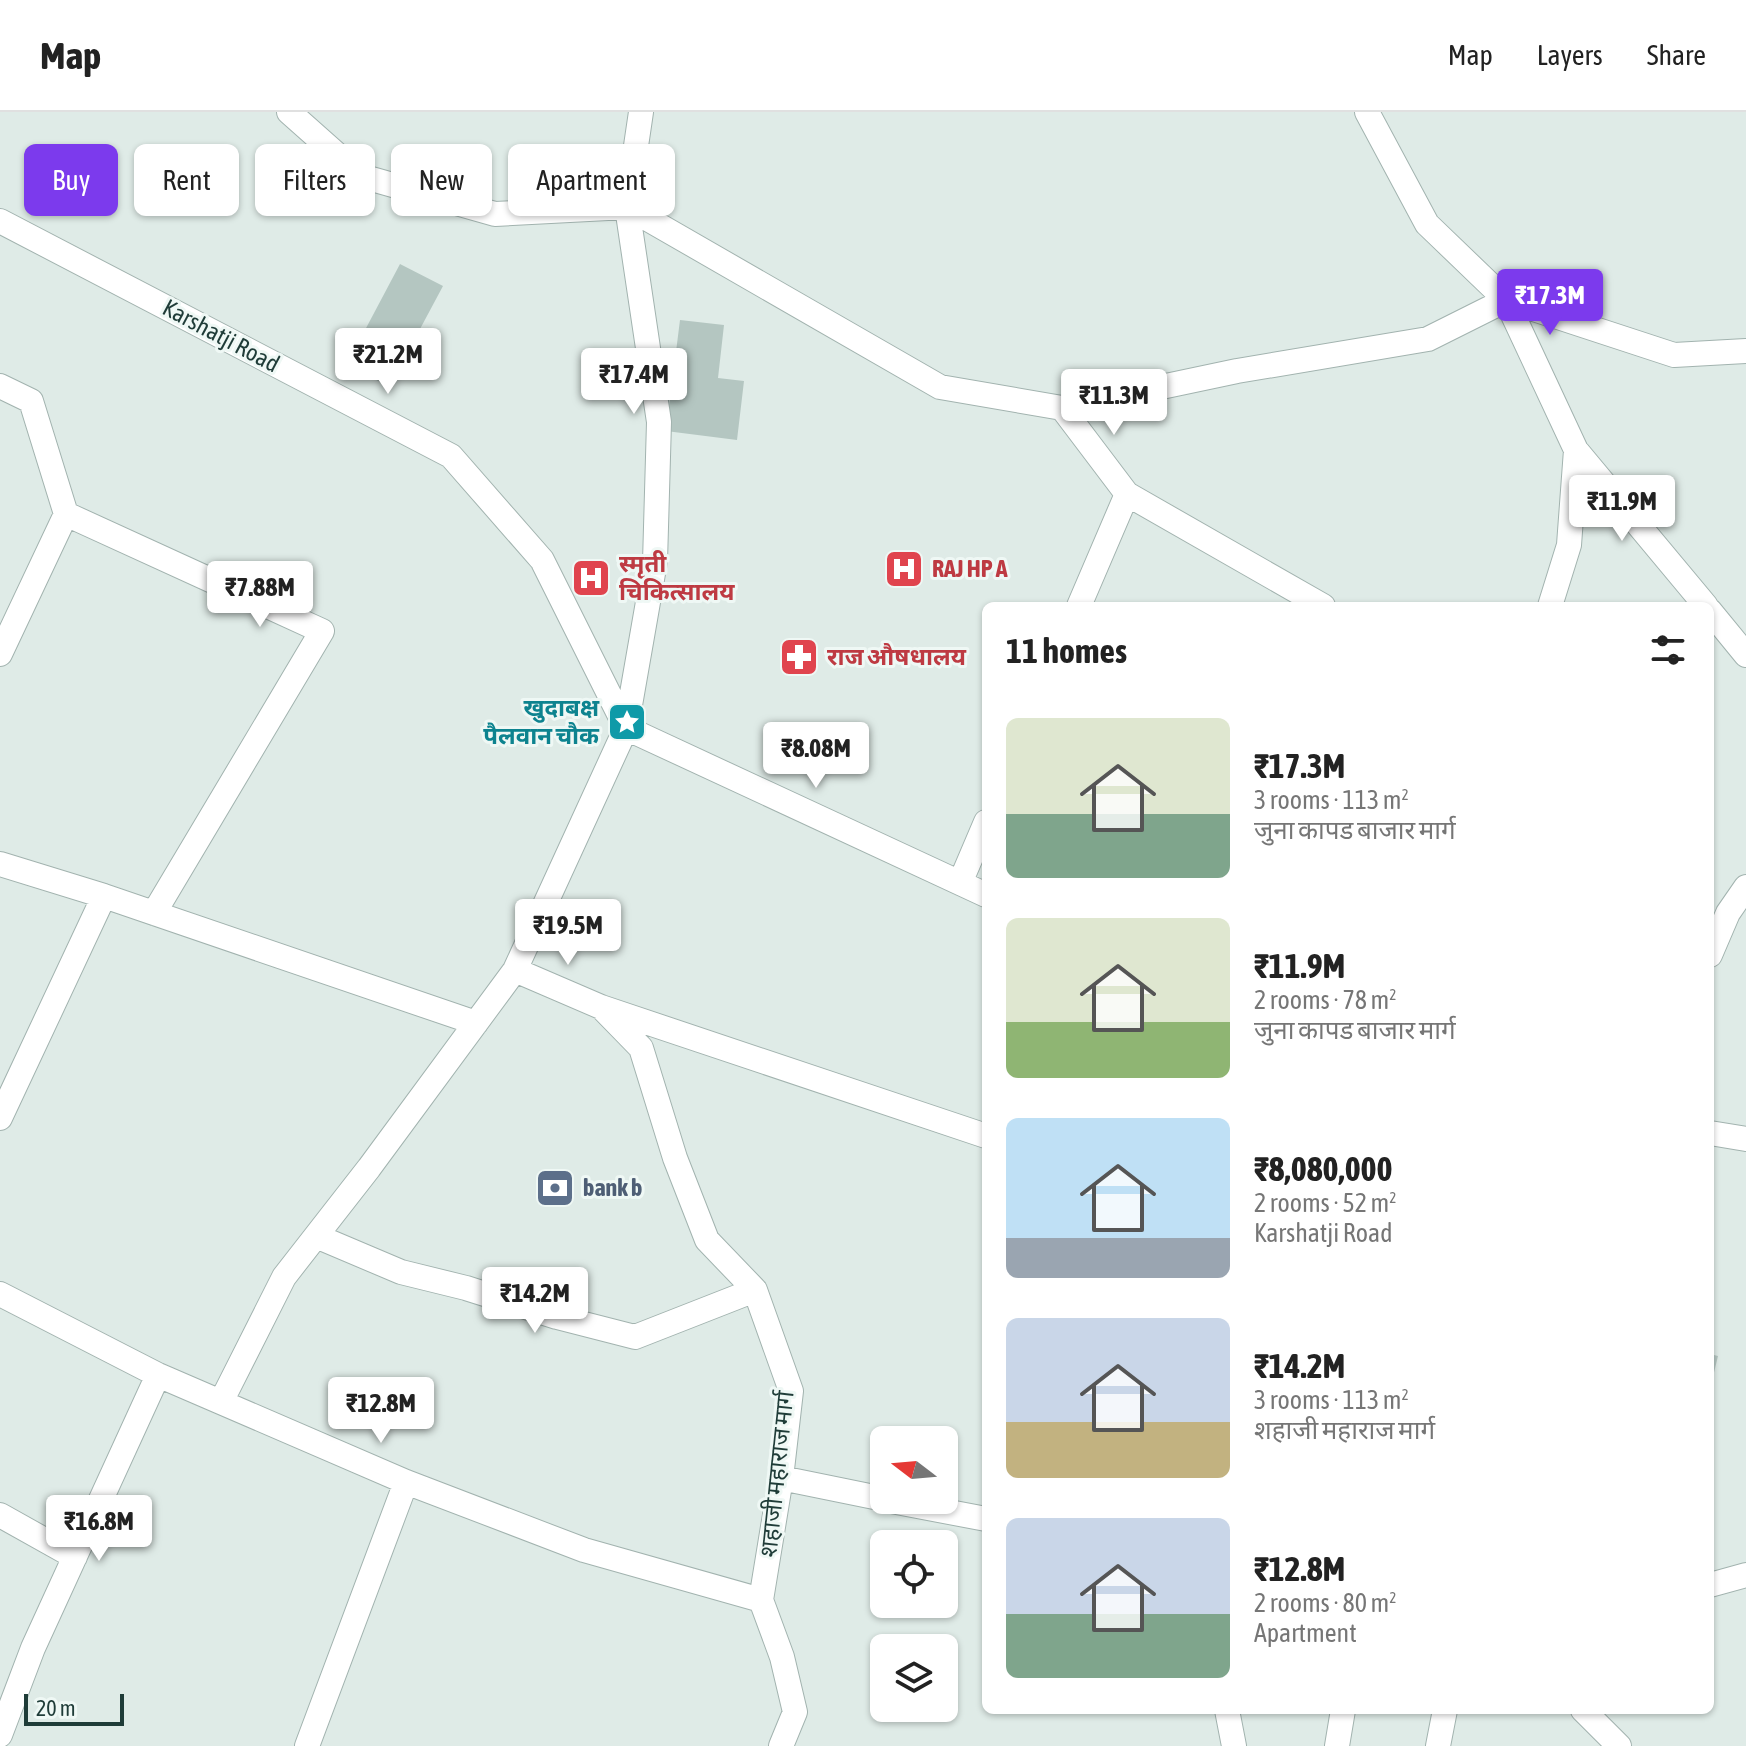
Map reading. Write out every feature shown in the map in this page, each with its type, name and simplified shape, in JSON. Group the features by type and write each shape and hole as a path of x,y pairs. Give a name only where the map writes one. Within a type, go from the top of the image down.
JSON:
{"street":[{"path":"289,112 361,176 495,214 508,213"},
{"path":"636,144 641,112"},
{"path":"1367,112 1427,224 1506,300 1576,450 1703,602"},
{"path":"221,1402 284,1277 515,970 626,728 655,562 659,422 628,216"},
{"path":"643,216 940,387 1062,408 1237,371 1428,339 1506,300 1674,355 1746,351"},
{"name":"Karshatji Road","path":"0,221 451,456 542,560 626,728"},
{"path":"0,386 31,401 66,514 0,654"},
{"path":"1062,408 1127,494 1316,602"},
{"path":"1551,602 1569,545 1576,450"},
{"path":"1081,602 1127,494"},
{"path":"66,514 322,631 154,913"},
{"path":"1714,616 1746,655"},
{"path":"626,728 982,893"},
{"path":"960,883 982,831"},
{"path":"0,864 104,896 476,1023"},
{"path":"1714,946 1728,913 1746,887"},
{"path":"0,1118 104,896"},
{"path":"515,970 601,1007 982,1135"},
{"name":"शहाजी महाराज मार्ग","path":"601,1007 641,1048 675,1158 707,1240 755,1290 791,1391 781,1478 761,1600 782,1657 795,1712 786,1745"},
{"path":"1714,1134 1746,1139"},
{"path":"316,1236 401,1272 635,1337 755,1290"},
{"path":"0,1294 158,1375 406,1482 584,1550 761,1600"},
{"path":"0,1735 33,1648 158,1375"},
{"path":"781,1478 870,1497"},
{"path":"307,1746 406,1482"},
{"path":"958,1514 982,1518"},
{"path":"0,1515 75,1557"},
{"path":"1714,1584 1746,1575"},
{"path":"1228,1714 1234,1746"},
{"path":"1337,1746 1342,1714"},
{"path":"1438,1746 1444,1714"},
{"path":"1587,1714 1619,1746"}],"building":[{"path":"400,264 443,286 389,387 347,364"},
{"path":"680,320 724,325 718,378 744,381 737,440 666,431"}],"place":[{"name":"RAJ HP A","path":"904,569"},
{"name":"स्मृती चिकित्सालय","path":"591,578"},
{"name":"राज औषधालय","path":"799,657"},
{"name":"खुदाबक्ष पैलवान चौक","path":"627,722"},
{"name":"bank b","path":"555,1188"}]}
